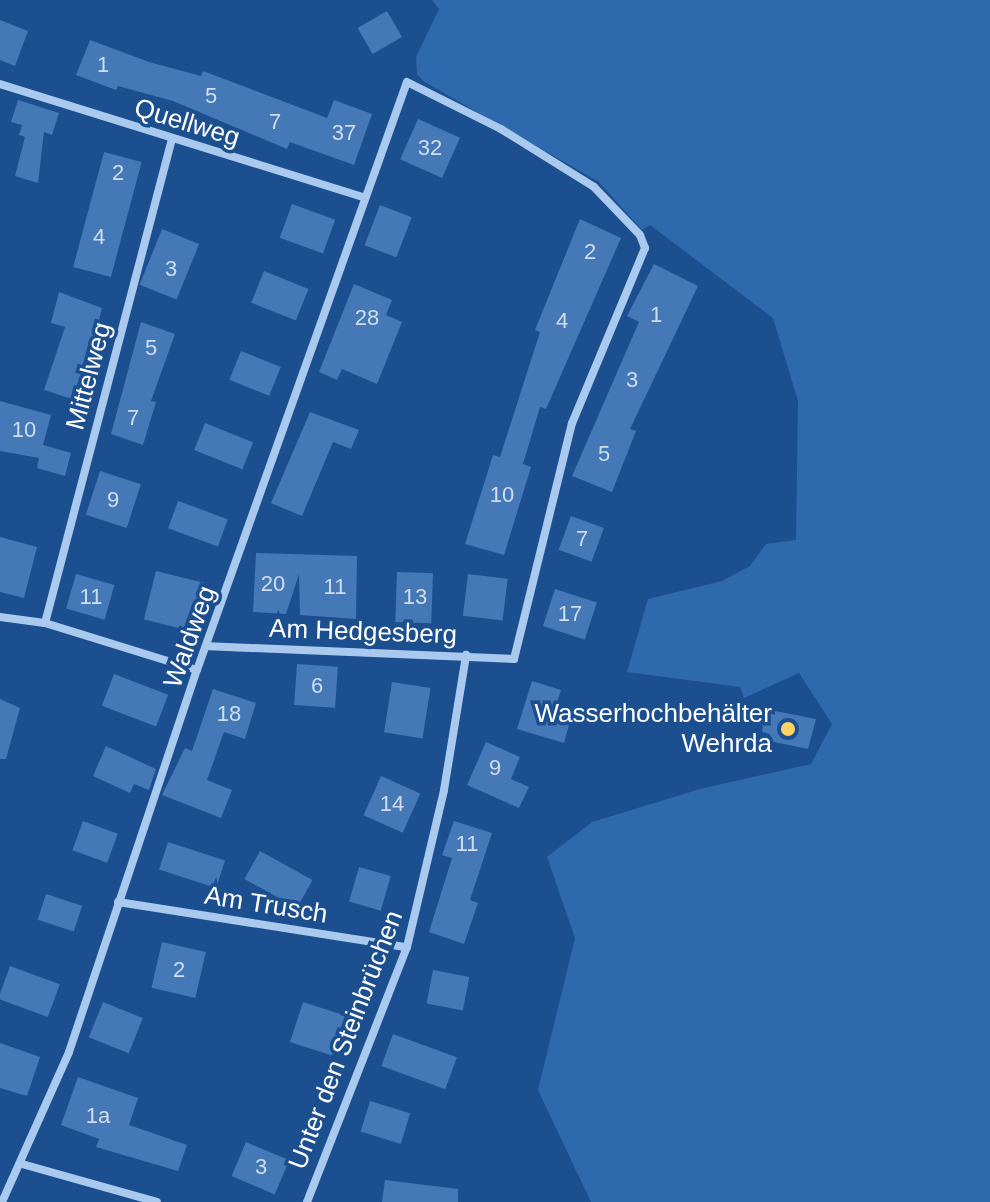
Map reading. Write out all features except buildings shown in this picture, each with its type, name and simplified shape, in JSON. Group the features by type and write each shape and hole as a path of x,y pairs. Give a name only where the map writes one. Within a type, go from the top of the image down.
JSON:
{"street":[{"name":"Waldweg","path":"2,1202 22,1164 69,1052 197,670 209,646 363,197 407,82 501,129 594,187 640,235 645,248 572,423 514,659"},
{"name":"Quellweg","path":"0,84 363,197"},
{"name":"Mittelweg","path":"45,623 172,140"},
{"path":"0,617 45,623 197,670"},
{"name":"Am Hedgesberg","path":"209,646 514,659"},
{"name":"Unter den Steinbrüchen","path":"307,1202 407,947 444,790 466,655"},
{"name":"Am Trusch","path":"118,902 407,947"},
{"path":"22,1164 157,1202"}],"shaded area":[{"path":"432,0 990,0 990,1202 591,1202 538,1090 575,938 547,857 592,822 700,789 811,764 832,724 799,673 744,698 740,687 627,672 648,599 722,581 750,566 766,544 796,540 798,401 773,318 650,225 642,230 599,182 423,81 417,74 416,57 439,9"}],"place":[{"name":"Wasserhochbehälter Wehrda","path":"788,729"}]}
